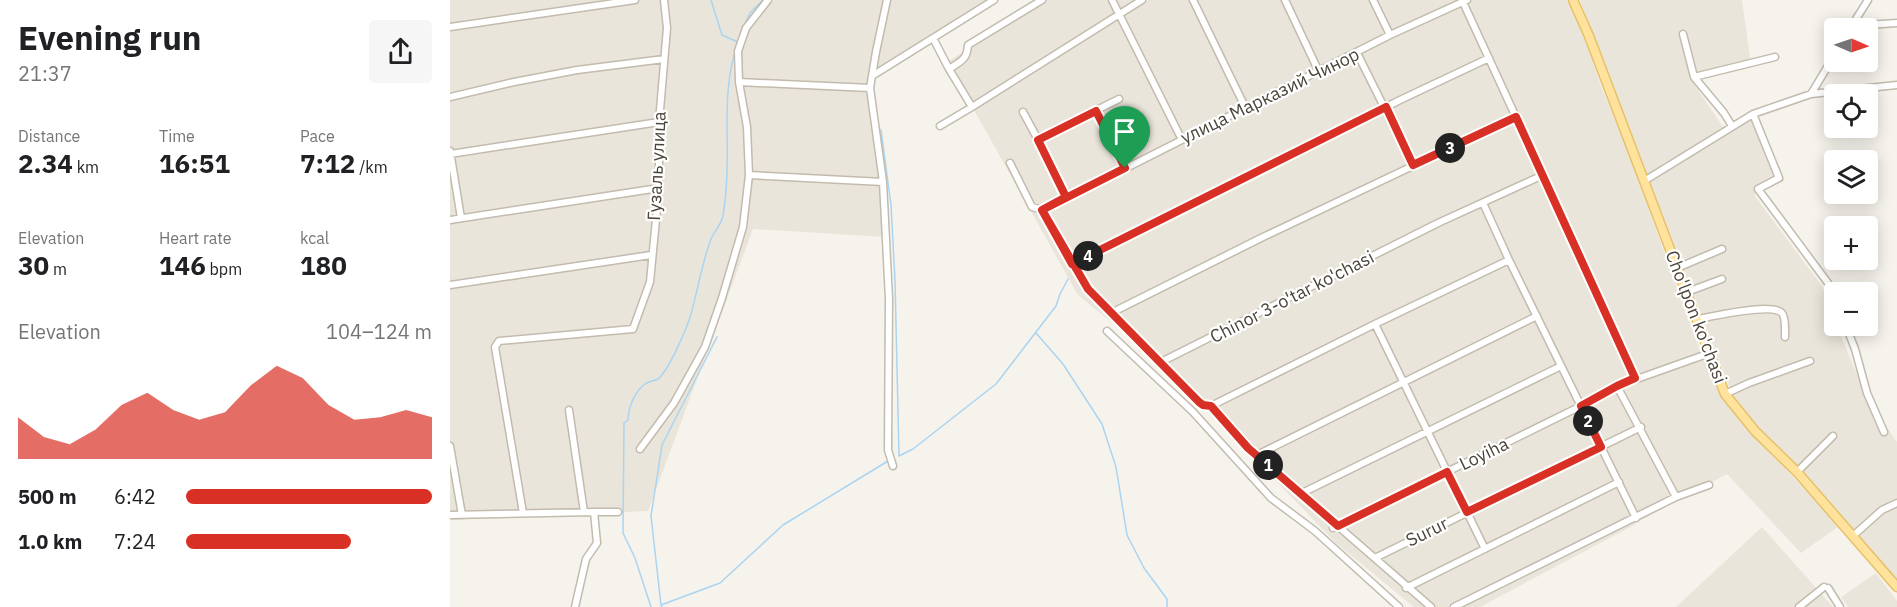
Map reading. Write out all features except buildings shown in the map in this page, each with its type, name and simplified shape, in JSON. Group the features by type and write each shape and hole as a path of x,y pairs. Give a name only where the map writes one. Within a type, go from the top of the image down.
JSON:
{"main road":[{"name":"Cho'lpon ko'chasi","path":"1573,0 1589,36 1725,394 1755,431 1797,472 1897,586"}],"street":[{"path":"450,27 635,0"},
{"name":"Гузаль улица","path":"524,513 495,346 499,341 633,329 650,282 659,188 659,122 667,28 664,0"},
{"path":"640,449 682,391 705,346 743,226 749,176 747,127 737,56 741,39 751,21 768,0"},
{"path":"879,0 887,1 870,88 883,182 889,299 888,450 892,466"},
{"path":"872,76 994,0"},
{"path":"949,69 966,58 969,52 968,45 1042,0"},
{"path":"1112,0 1182,140"},
{"path":"940,126 1142,0"},
{"path":"1193,0 1245,107"},
{"path":"1285,0 1319,72"},
{"path":"1373,0 1390,35"},
{"path":"1857,18 1868,0"},
{"path":"1464,1 1635,378"},
{"name":"улица Марказий Чинор","path":"1042,210 1390,35 1464,1"},
{"path":"1878,25 1897,23"},
{"path":"1683,34 1694,78 1732,126"},
{"path":"933,38 970,108"},
{"path":"1357,53 1413,165"},
{"path":"1694,78 1774,57"},
{"path":"1072,264 1489,58"},
{"path":"450,97 556,74 664,59"},
{"path":"1811,94 1824,72"},
{"path":"739,82 870,88"},
{"path":"1644,181 1753,114 1811,94 1897,85"},
{"path":"1038,140 1119,99"},
{"path":"1096,111 1125,168"},
{"path":"1023,112 1066,197"},
{"path":"1753,114 1779,178 1758,189 1827,282"},
{"path":"1113,312 1261,238 1516,117"},
{"path":"461,218 450,153 659,122"},
{"path":"1010,163 1032,207 1042,210 1088,289 1203,405 1211,406 1509,260"},
{"name":"Chinor 3-o'tar ko'chasi","path":"1161,363 1438,223 1544,175"},
{"path":"749,176 883,182"},
{"path":"450,220 659,188"},
{"path":"1484,203 1509,260 1636,518"},
{"path":"1677,268 1722,249"},
{"path":"450,285 651,255"},
{"path":"1687,292 1722,279"},
{"path":"1697,319 1760,309 1774,309 1784,316 1785,337"},
{"path":"1257,454 1537,316"},
{"path":"1375,324 1485,549"},
{"path":"1107,331 1193,412 1271,498 1315,531 1399,607"},
{"path":"1850,336 1867,393 1884,432"},
{"name":"Loyiha","path":"1335,527 1617,386 1710,353"},
{"path":"1142,364 1153,354"},
{"path":"1725,394 1749,382 1810,361"},
{"path":"1300,494 1561,366"},
{"path":"1617,386 1641,427 1676,497"},
{"path":"1211,406 1248,448 1335,527 1431,607"},
{"path":"569,410 584,512"},
{"name":"Surur","path":"1375,558 1641,427"},
{"path":"1797,472 1833,436"},
{"path":"450,446 462,515"},
{"path":"1407,588 1619,482"},
{"path":"1454,607 1676,497 1708,485"},
{"path":"1854,535 1882,510 1897,503"},
{"path":"575,607 586,559 597,543 594,512"},
{"path":"450,515 618,512"},
{"path":"1799,607 1826,587 1840,607"}],"shaded area":[{"path":"450,0 990,0 880,72 870,88 886,237 753,229 648,511 450,520"},
{"path":"1046,0 1566,0 1579,21 1701,353 1615,384 1576,402 1636,524 1480,607 1414,607 1336,543 1162,363 1078,295 947,62"},
{"path":"1580,0 1742,0 1751,65 1692,81 1723,127 1753,110 1784,181 1754,195 1822,286 1824,336 1841,336 1867,399 1897,442 1897,584 1734,399"},
{"path":"1708,357 1723,397 1764,446 1839,526 1801,553 1727,474 1640,521 1586,407 1622,387"},
{"path":"1762,527 1833,607 1676,607"},
{"path":"1876,573 1897,601 1897,607 1848,607 1841,597"}],"waterway":[{"path":"651,607 635,558 623,533 624,423 628,420 635,395 645,384 658,379 677,348 691,314 712,236 723,214 727,181 727,102 732,62 738,42 722,35 711,0"},
{"path":"745,24 750,13 763,0"},
{"path":"881,130 891,205 899,456 913,449 996,384 1056,306 1068,279"},
{"path":"1036,333 1063,364 1102,424 1116,467 1127,535 1144,568 1167,599 1167,607"},
{"path":"661,605 651,516 662,445 717,337"},
{"path":"662,607 661,605 720,583 783,525 888,461"}],"route":[{"path":"1125,168 1042,210 1072,264 1088,289 1199,402 1211,406 1248,448 1338,526 1447,472 1467,512 1601,447 1581,406 1635,378 1516,117 1413,165 1386,107 1072,264 1042,210 1066,197 1038,140 1096,111 1125,168"}]}
